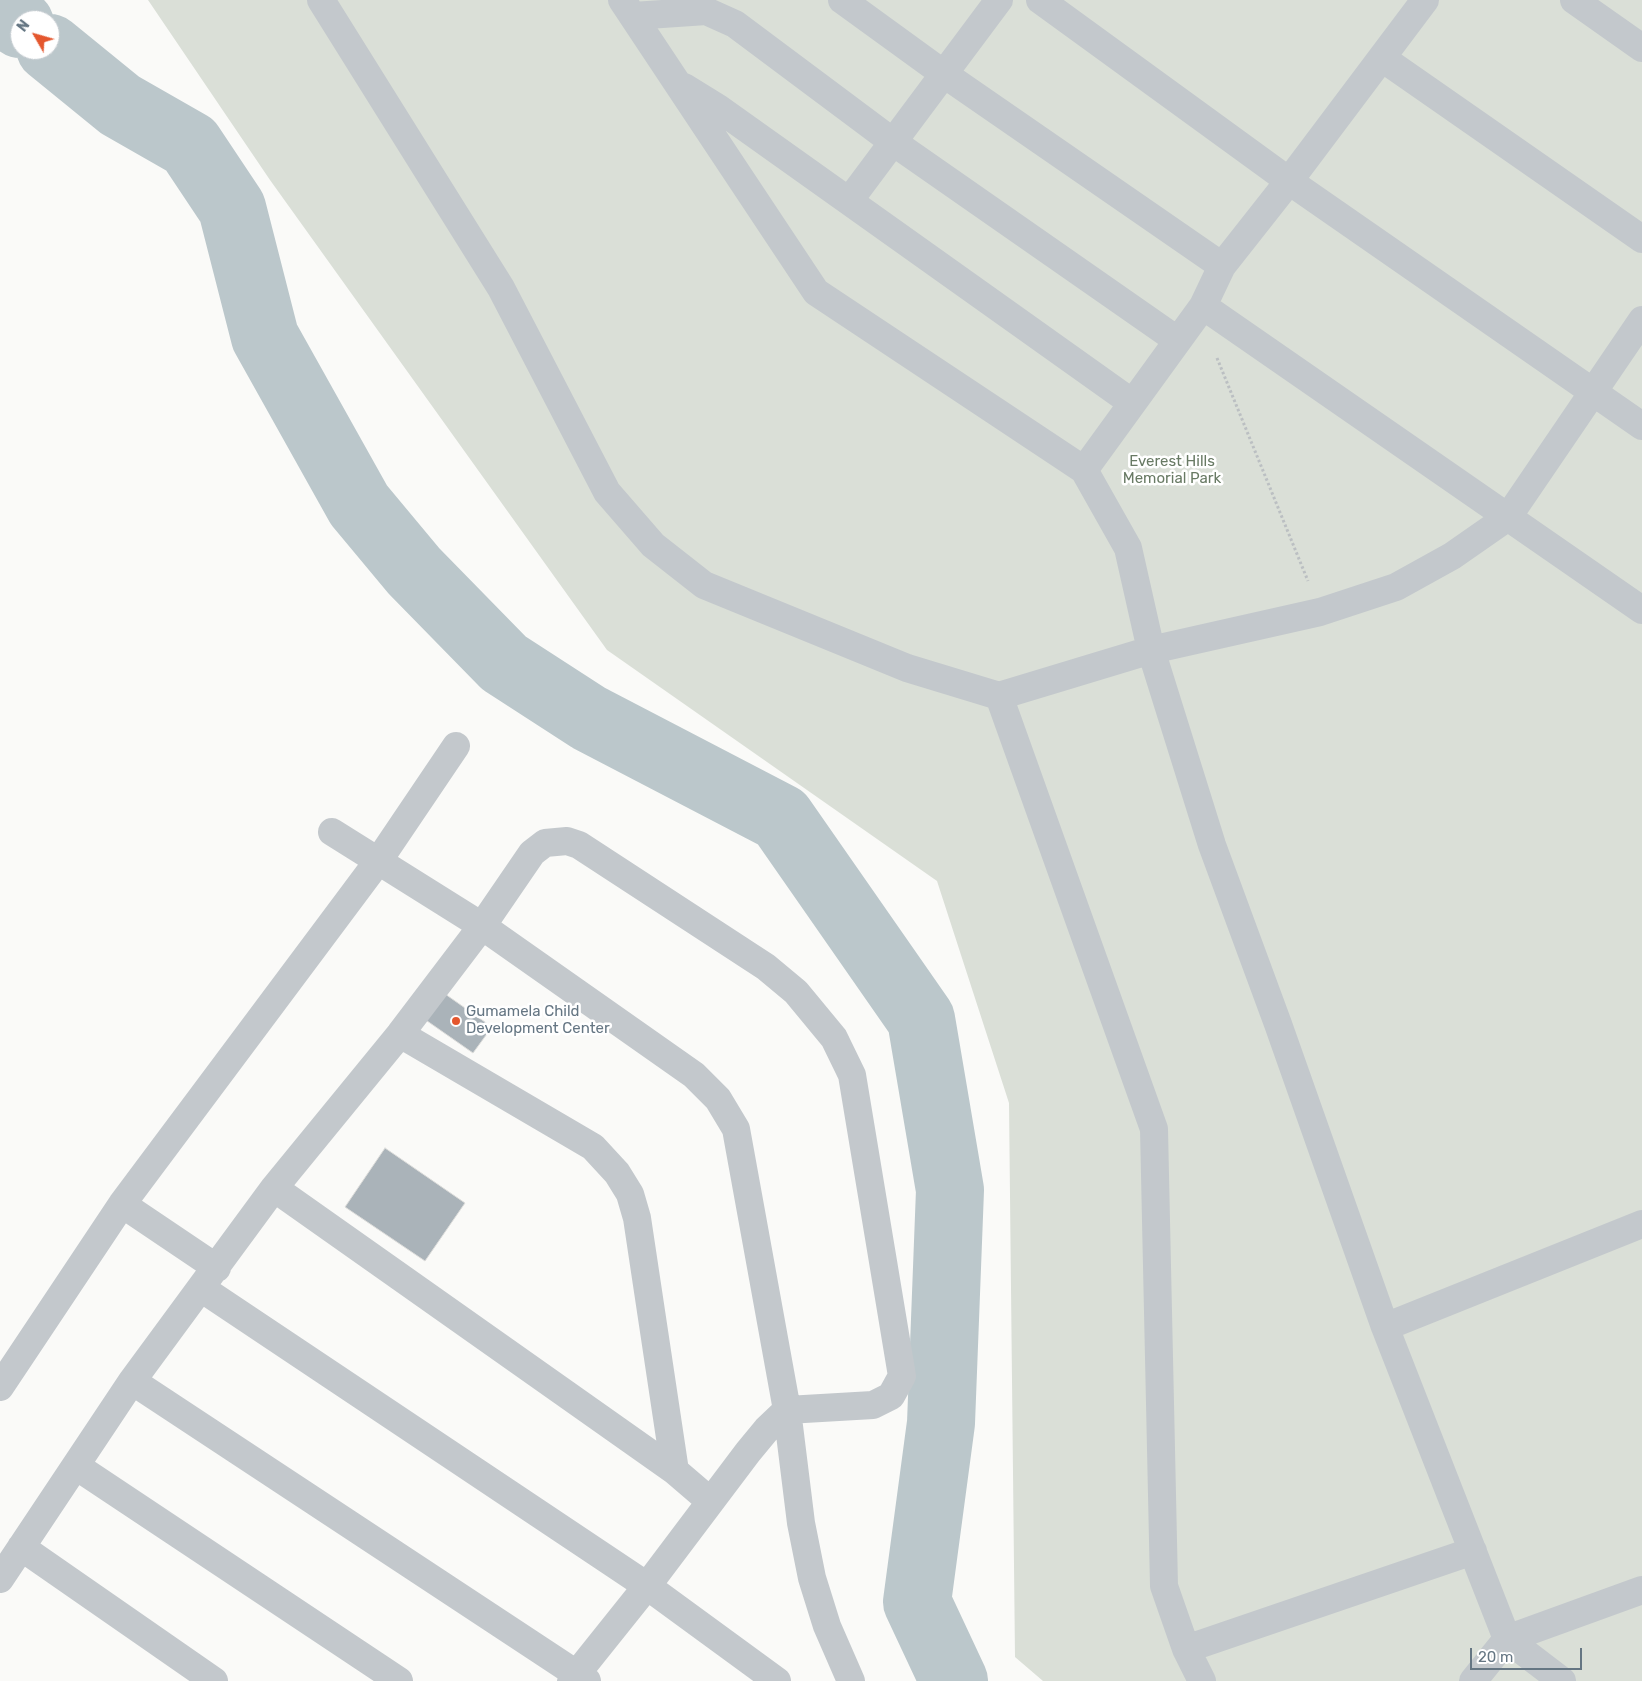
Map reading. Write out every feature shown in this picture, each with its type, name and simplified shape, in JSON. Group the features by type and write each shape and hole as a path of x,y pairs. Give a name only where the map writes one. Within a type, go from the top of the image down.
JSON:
{"street":[{"path":"321,0 501,288 607,492 653,545 704,584 907,668 999,696 1152,650 1320,612 1396,587 1452,556 1508,517 1642,320"},
{"path":"842,0 944,74 1222,266"},
{"path":"849,201 999,0"},
{"path":"1040,0 1289,181 1642,426"},
{"path":"1084,470 1190,324 1222,266 1289,181 1424,0"},
{"path":"1574,0 1642,48"},
{"path":"627,8 816,292 1084,470 1128,548 1152,650 1212,844 1385,1327 1507,1639 1562,1681"},
{"path":"627,8 706,11 735,24 893,142 1508,517 1642,610"},
{"path":"1382,58 1642,239"},
{"path":"676,82 718,108 1132,402"},
{"path":"999,696 1154,1129 1164,1586 1186,1650 1202,1681"},
{"path":"0,1387 122,1204 378,860 456,746"},
{"path":"332,832 482,926 694,1075 718,1099 736,1129 787,1410 801,1523 812,1578 827,1626 851,1681"},
{"path":"0,1579 132,1381 274,1188 400,1034 482,926 532,853 545,843 567,841 579,845 766,968 796,992 834,1038 852,1075 902,1376 891,1396 873,1405 787,1410 767,1429 710,1501 578,1678 132,1381"},
{"path":"400,1034 593,1147 617,1173 630,1194 637,1218 675,1471"},
{"path":"274,1188 675,1471 710,1501"},
{"path":"122,1204 209,1278 647,1586 777,1681"},
{"path":"1385,1327 1642,1224"},
{"path":"76,1466 399,1681"},
{"path":"21,1547 214,1681"},
{"path":"1186,1650 1473,1551"},
{"path":"1473,1681 1507,1639 1642,1590"}],"path":[{"path":"1190,324 1213,350 1320,612"}],"green space":[{"name":"Everest Hills Memorial Park","path":"148,0 1642,0 1642,1681 1043,1681 1015,1657 1009,1103 937,881 607,650 270,180"}],"building":[{"name":"Gumamela Child Development Center","path":"438,989 492,1027 473,1053 420,1016"},
{"path":"385,1148 465,1203 425,1261 345,1207"}],"waterway":[{"path":"0,8 10,16"},
{"path":"60,56 120,105 190,145 232,208 265,337 359,505 414,571 504,663 589,718 781,818 921,1019 950,1190 941,1423 917,1602 954,1681"}],"place":[{"name":"Gumamela Child Development Center","path":"456,1021"}]}
